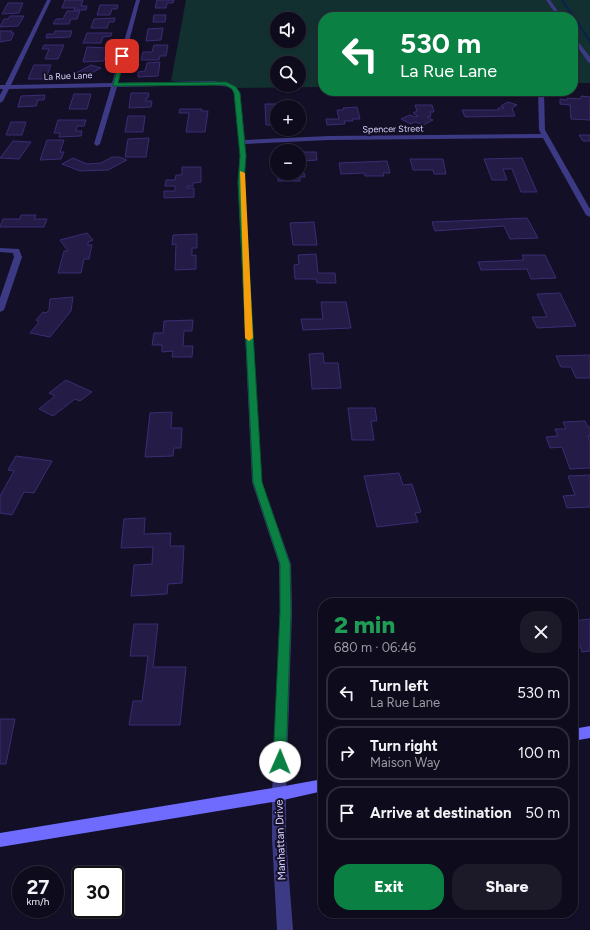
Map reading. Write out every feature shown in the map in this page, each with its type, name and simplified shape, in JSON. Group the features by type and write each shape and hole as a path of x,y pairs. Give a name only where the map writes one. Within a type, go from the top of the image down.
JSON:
{"street":[{"path":"0,101 49,0"},
{"path":"97,144 138,0"},
{"name":"La Rue Lane","path":"0,87 214,83 232,86"},
{"name":"Manhattan Drive","path":"232,86 237,93 243,156 241,182 257,482 285,564 286,612 279,794 279,839 285,930"},
{"path":"541,96 542,130 590,215"},
{"name":"Spencer Street","path":"242,142 329,138 546,136"},
{"path":"0,250 16,251 18,257 0,310"},
{"path":"578,734 590,732"},
{"path":"0,840 279,794 318,786"}],"lane":[{"path":"548,0 556,12"},
{"path":"578,43 590,61"}],"green space":[{"path":"186,0 590,0 590,83 578,83 578,12 318,12 318,87 306,87 306,56 270,56 270,88 234,88 226,84 171,81"}],"building":[{"path":"65,0 83,0 81,6 87,6 86,10 62,8"},
{"path":"157,0 174,0 173,3 167,3 166,8 155,8"},
{"path":"8,3 23,3 19,13 2,14"},
{"path":"100,5 118,5 117,9 112,9 110,15 97,15"},
{"path":"67,11 80,11 77,19 71,19 69,24 53,24 56,19 63,19"},
{"path":"154,15 166,15 165,22 153,22"},
{"path":"10,16 24,16 18,26 0,27 4,19 8,19"},
{"path":"115,18 114,22 109,22 107,28 91,28 94,19"},
{"path":"163,28 161,40 146,41 148,29"},
{"path":"0,31 12,31 11,33 14,33 11,40 0,42"},
{"path":"55,31 72,31 70,37 46,38 47,34 54,34"},
{"path":"87,33 112,33 111,36 103,37 101,43 83,43"},
{"path":"44,45 64,45 58,59 45,59 49,49 42,49"},
{"path":"154,45 168,45 166,56 160,56 159,60 141,60 143,52 152,52"},
{"path":"87,47 107,48 104,61 83,62"},
{"path":"160,62 158,76 138,77 138,72 145,71 147,63"},
{"path":"34,65 51,65 46,79 28,79"},
{"path":"91,65 101,68 82,78 72,75"},
{"path":"131,93 149,93 146,101 152,101 151,107 129,108"},
{"path":"74,94 91,94 87,109 69,109"},
{"path":"45,95 44,100 38,100 36,106 18,107 21,96"},
{"path":"581,96 590,97 590,120 571,119 570,105 560,104 560,99 581,99"},
{"path":"508,102 517,105 512,108 515,116 465,117 462,110 499,110 498,108 504,108 501,106"},
{"path":"265,104 270,104 270,125 266,125"},
{"path":"415,105 432,105 434,112 430,112 431,116 427,117 433,120 423,125 415,122 411,124 401,119 410,115 415,117 418,116 413,113 417,111"},
{"path":"357,107 360,119 344,121 345,124 327,125 326,119 339,119 337,110"},
{"path":"180,109 202,109 201,111 208,111 205,132 186,132 189,113 179,113"},
{"path":"128,116 145,116 143,132 125,132"},
{"path":"58,120 86,120 84,126 77,126 76,131 82,131 81,136 59,137 60,133 54,133"},
{"path":"11,122 26,122 22,135 6,135"},
{"path":"579,135 590,135 590,141 583,141"},
{"path":"149,138 146,157 125,157 128,139"},
{"path":"47,140 64,140 60,152 64,152 61,159 40,160"},
{"path":"13,141 31,142 19,159 0,158"},
{"path":"306,152 316,152 317,160 306,161"},
{"path":"112,157 119,157 127,160 108,170 80,171 62,164 73,158 87,164 101,163"},
{"path":"522,158 537,192 521,192 512,169 503,169 507,180 492,180 484,159"},
{"path":"410,159 443,159 446,174 434,174 433,170 413,170"},
{"path":"387,161 390,173 383,173 384,176 365,176 364,173 341,174 339,163"},
{"path":"182,167 201,167 201,182 193,183 193,186 187,186 187,188 194,188 194,197 164,198 164,191 175,191 175,186 165,186 166,180 175,180 176,175 182,175"},
{"path":"278,180 300,180 300,181"},
{"path":"21,215 36,215 34,219 47,219 44,227 0,227 3,219 20,219"},
{"path":"527,218 538,238 510,239 504,226 435,231 432,222"},
{"path":"314,222 317,245 293,245 290,223"},
{"path":"87,233 93,240 88,242 88,245 92,245 89,259 84,259 81,273 58,273 64,251 68,251 60,240"},
{"path":"197,234 197,248 192,248 192,256 196,255 196,269 175,270 176,244 172,245 173,235"},
{"path":"316,254 318,273 335,273 336,283 317,283 316,279 295,279 294,265 299,264 298,255"},
{"path":"522,255 545,255 556,278 531,279 527,269 481,270 478,262 524,260"},
{"path":"560,293 576,326 537,328 532,317 547,317 537,294"},
{"path":"73,297 71,311 50,337 30,333 39,322 36,320 43,312 46,313 49,310 50,299"},
{"path":"321,302 346,302 351,328 303,330 301,319 323,319"},
{"path":"193,320 192,331 184,331 183,346 193,346 192,357 172,357 173,351 162,352 162,345 152,345 154,333 163,333 164,321"},
{"path":"323,353 324,363 338,363 341,388 312,389 309,354"},
{"path":"590,355 590,378 576,378 571,367 561,367 556,356"},
{"path":"66,380 92,392 80,401 75,399 53,416 39,409 55,396 49,393"},
{"path":"348,408 375,408 377,421 371,421 374,440 352,440"},
{"path":"172,412 171,428 182,428 181,448 174,448 173,456 145,457 150,413"},
{"path":"585,421 588,427 590,427 590,436 588,436 590,442 590,468 570,469 562,447 550,448 546,437 558,436 555,429 566,429 563,422"},
{"path":"16,456 52,461 34,493 24,492 12,515 0,513 0,496 14,471 8,470"},
{"path":"399,473 403,485 412,484 421,512 415,513 418,522 377,527 364,476"},
{"path":"590,475 590,507 567,508 563,496 575,495 568,476"},
{"path":"145,518 144,534 171,533 170,546 184,546 182,583 168,584 167,594 131,596 134,565 152,564 153,547 121,548 124,519"},
{"path":"590,619 590,651 582,652 580,646 578,646 578,620"},
{"path":"134,624 158,624 153,667 186,667 180,725 129,725 133,701 142,701 148,656 130,656"},
{"path":"0,719 15,719 6,764 0,764"}],"waterway":[{"path":"562,0 570,12"},
{"path":"578,23 590,41"}],"slow traffic":[{"path":"242,173 241,182 249,338"}],"route":[{"path":"122,56 115,84 214,83 232,86 237,93 243,156 241,182 257,482 271,518 285,564 286,612 280,731 280,762"}]}
